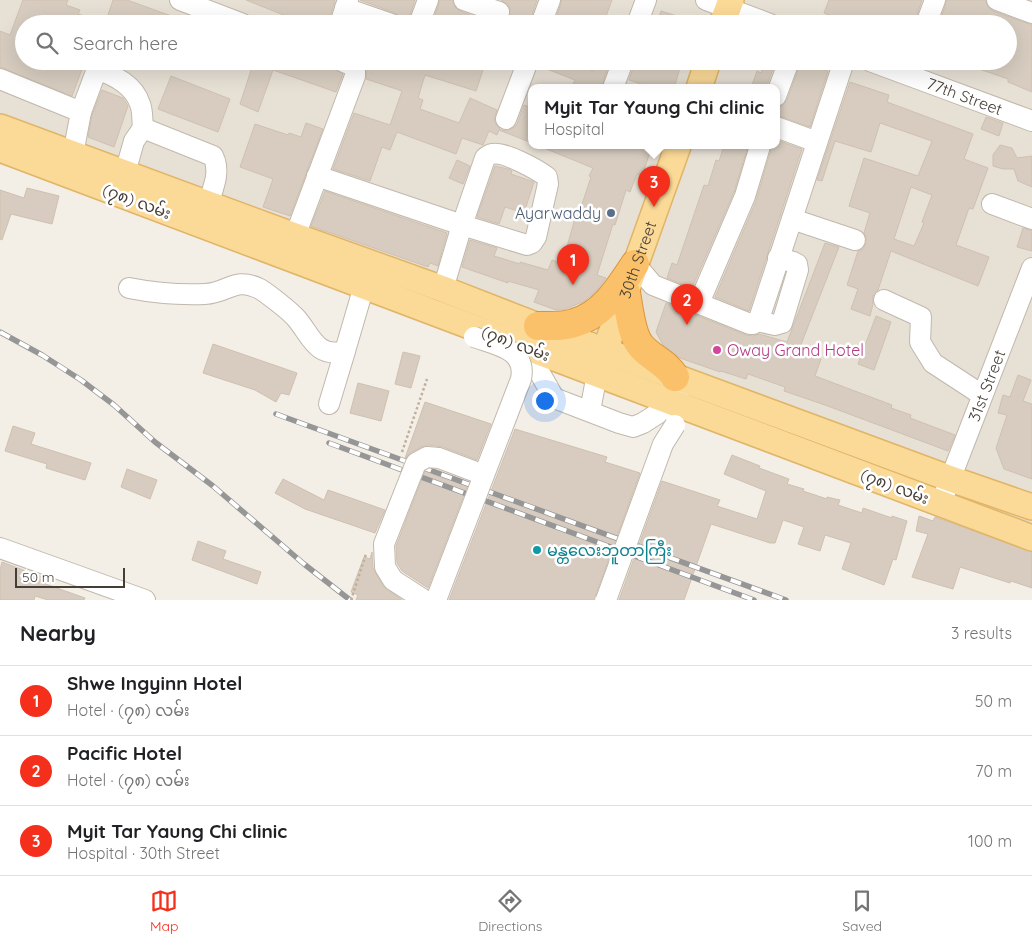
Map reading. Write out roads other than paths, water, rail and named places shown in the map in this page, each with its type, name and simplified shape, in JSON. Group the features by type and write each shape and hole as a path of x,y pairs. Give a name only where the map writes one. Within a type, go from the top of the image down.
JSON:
{"highway":[{"path":"532,336 585,319 600,309 611,298 635,264"},
{"path":"626,293 634,334 640,346 670,369 678,386"}],"main road":[{"path":"700,84 705,70"},
{"name":"(၇၈) လမ်း","path":"0,127 443,289 532,336 597,374 678,386 1032,507"},
{"name":"(၇၈) လမ်း","path":"0,149 373,289 532,336 605,351 678,386 809,454 1032,538"},
{"name":"30th Street","path":"597,374 677,149"}],"street":[{"path":"180,0 219,15"},
{"path":"423,15 428,0"},
{"path":"464,0 499,12"},
{"path":"544,15 550,0"},
{"path":"641,15 646,0"},
{"path":"929,15 934,0"},
{"path":"997,0 1032,13"},
{"path":"722,8 743,15"},
{"path":"344,10 361,15"},
{"path":"73,154 81,112 97,70"},
{"path":"105,70 132,88 140,104 143,128 134,141 125,173"},
{"path":"295,236 355,76 355,70"},
{"path":"506,118 524,93 527,70"},
{"path":"614,84 620,70"},
{"path":"780,85 786,70"},
{"path":"635,264 653,285 750,324 757,321 761,316 778,258 841,70"},
{"name":"77th Street","path":"914,70 1032,121"},
{"path":"0,79 81,112"},
{"path":"143,128 213,156 217,173 208,204"},
{"path":"780,128 817,142"},
{"path":"699,303 745,196 759,149"},
{"path":"318,176 462,225 527,245 532,243 536,237 548,184 547,177 539,170 500,154 491,154 485,158 462,225 443,289"},
{"path":"992,204 1032,219"},
{"path":"792,219 854,240"},
{"name":"31st Street","path":"941,503 1032,268"},
{"path":"128,288 162,294 202,294 224,290 235,283 249,284 262,290 296,317 310,339 327,353 345,351"},
{"path":"329,404 345,351 373,289 394,302 515,354 522,365 521,379 436,600"},
{"path":"884,300 920,317 920,342 933,363 982,395"},
{"path":"532,336 554,398 618,423 633,427 643,423 678,386"},
{"path":"590,411 597,374"},
{"path":"606,600 663,444 674,425 688,420 795,454 809,454"},
{"path":"424,600 393,580 385,567 384,544 416,463 427,456 439,458 484,475"},
{"path":"0,548 103,593 145,600"}],"railway":[{"path":"0,332 42,355 81,380 114,405 155,442 213,486 304,564 350,600"},
{"path":"276,414 786,600"},
{"path":"329,443 754,600"}],"place":[{"name":"Myit Tar Yaung Chi clinic","path":"654,207"},
{"name":"Ayarwaddy","path":"611,213"},
{"name":"Shwe Ingyinn Hotel","path":"573,285"},
{"name":"Pacific Hotel","path":"687,325"},
{"name":"Oway Grand Hotel","path":"717,350"},
{"name":"မန္တလေးဘူတာကြီး","path":"537,550"}]}
